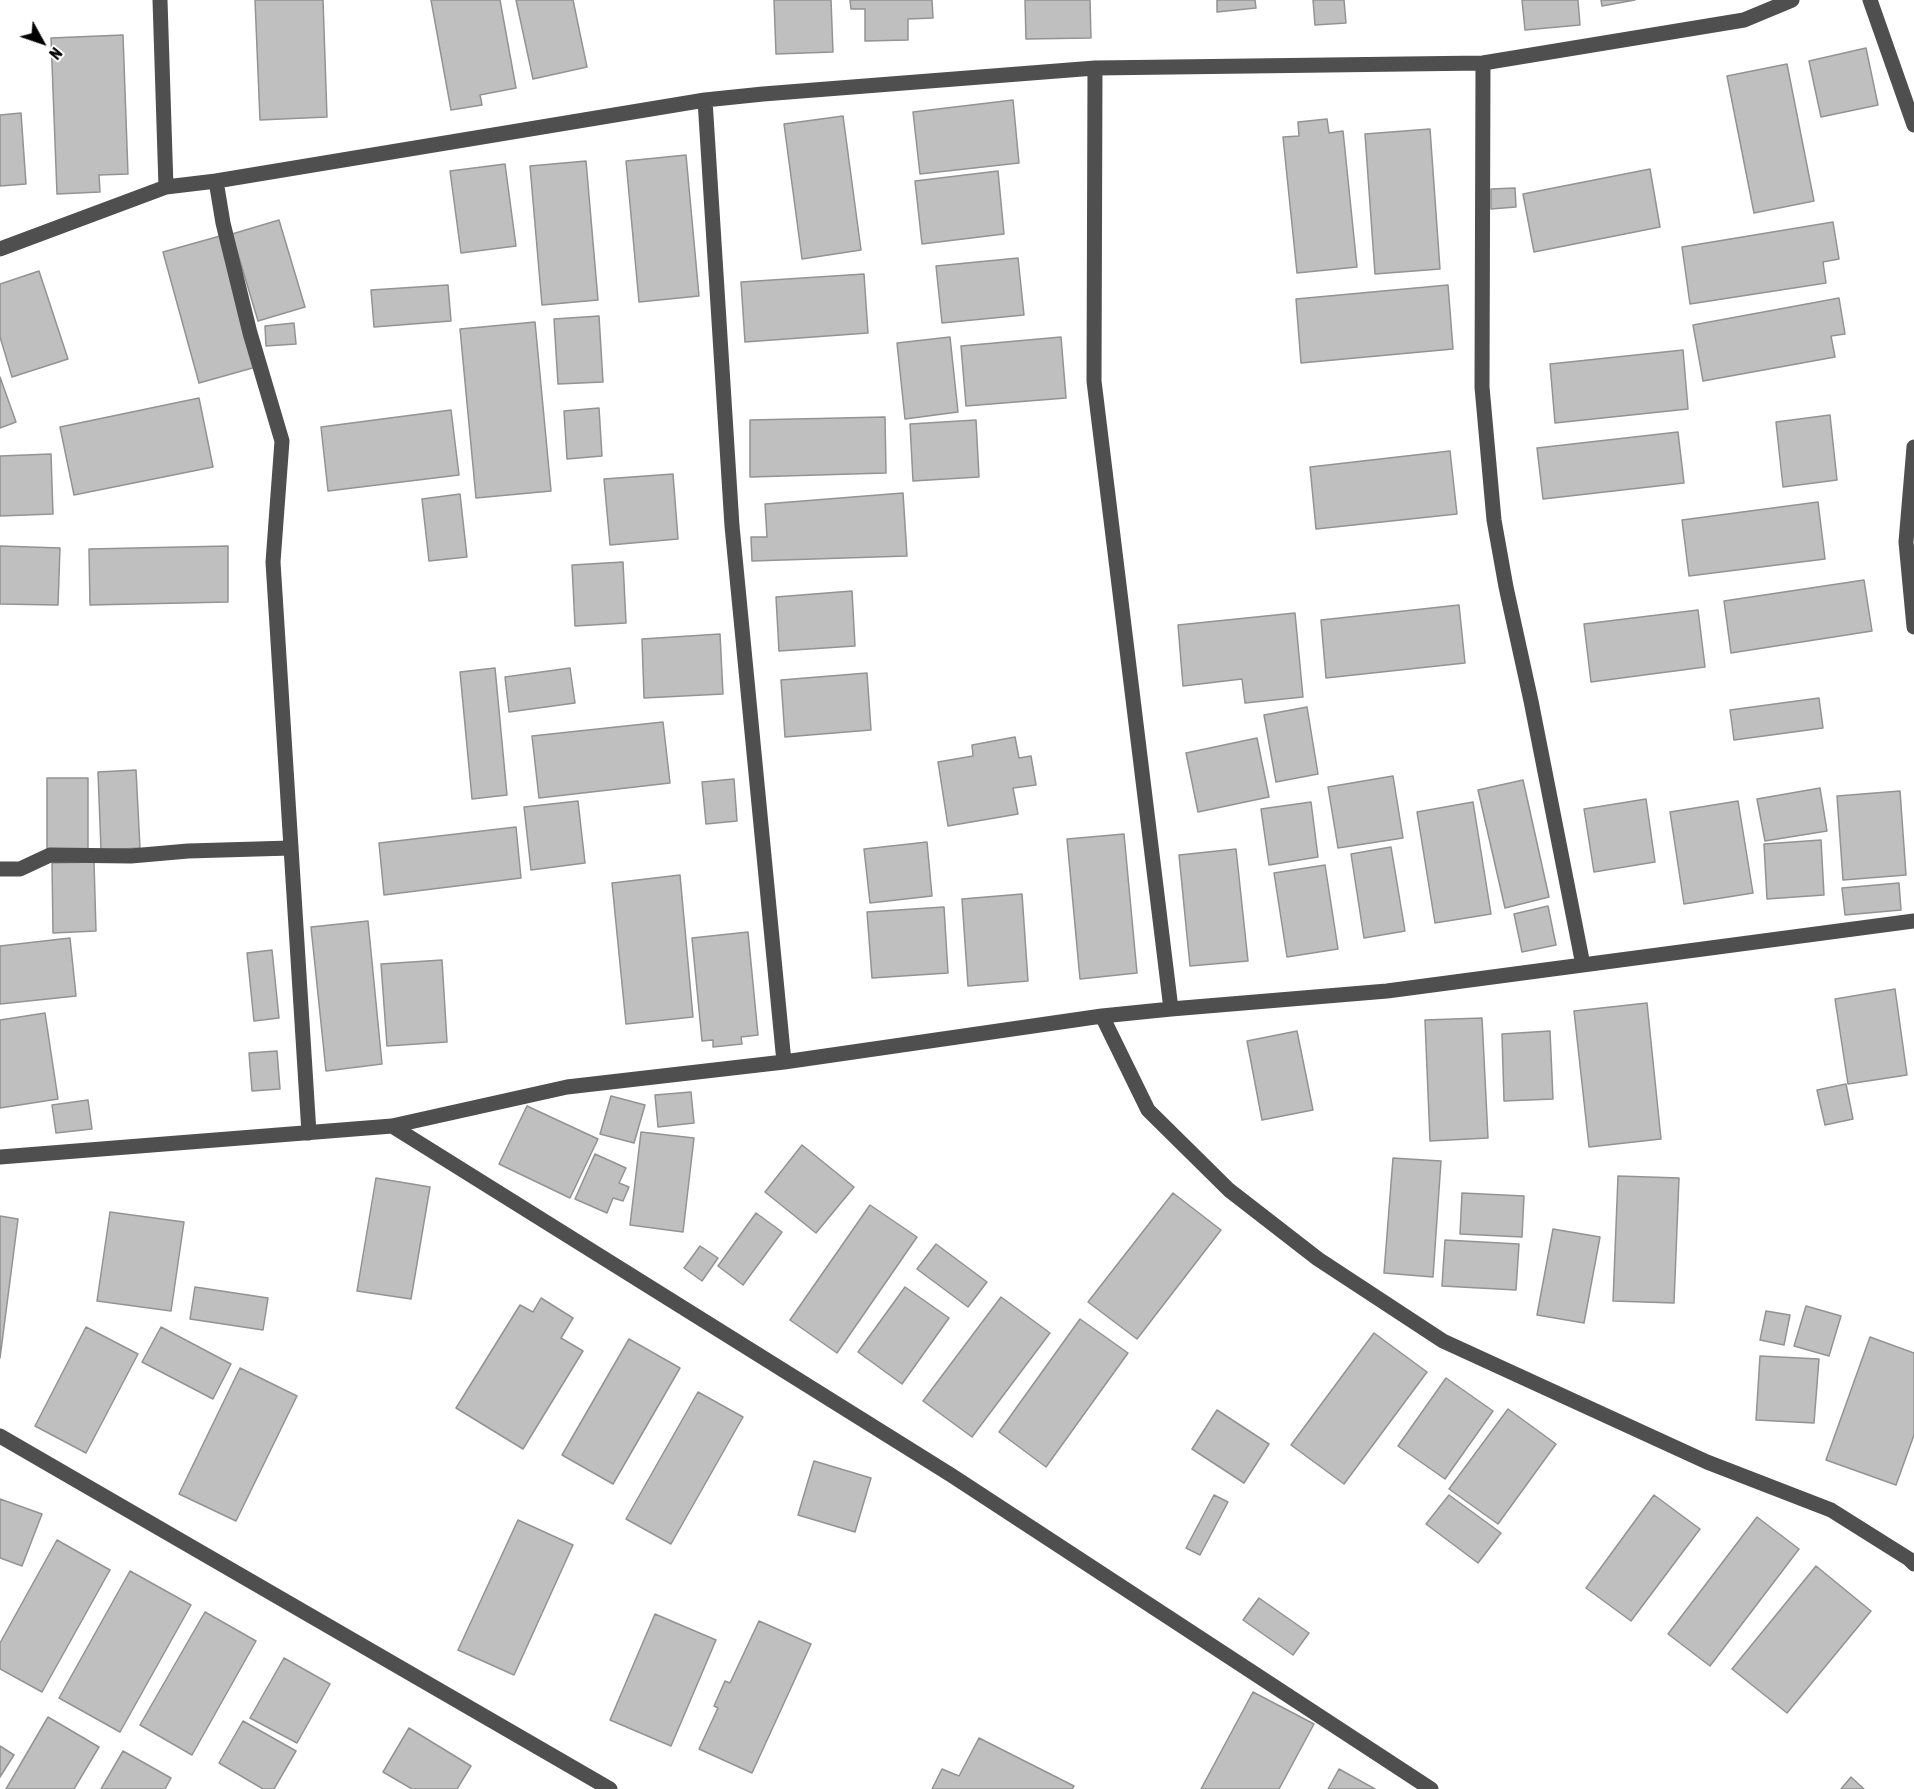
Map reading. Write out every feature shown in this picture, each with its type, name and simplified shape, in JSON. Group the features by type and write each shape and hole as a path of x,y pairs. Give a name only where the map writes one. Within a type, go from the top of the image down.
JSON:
{"street":[{"path":"160,0 166,187"},
{"path":"0,249 166,187 705,100 1095,68 1483,63 1744,20 1792,0"},
{"path":"1870,0 1914,125"},
{"path":"1483,63 1482,387 1494,520 1583,965"},
{"path":"1095,68 1094,381 1170,1009"},
{"path":"705,100 732,526 784,1062"},
{"path":"216,180 223,223 248,322 282,441 273,562 309,1133"},
{"path":"1914,447 1906,542 1914,627"},
{"path":"0,869 20,869 50,855 131,856 188,851 291,848"},
{"path":"0,1157 392,1126 567,1086 784,1062 1102,1016 1387,991 1914,921"},
{"path":"1102,1016 1148,1110 1229,1190 1318,1259 1443,1341 1707,1462 1831,1510 1914,1564"},
{"path":"392,1126 951,1475 1431,1789"},
{"path":"0,1436 610,1789"}],"building":[{"path":"255,0 323,0 327,117 260,120"},
{"path":"431,0 500,0 516,88 480,95 482,105 451,110"},
{"path":"516,0 573,0 587,67 533,79"},
{"path":"774,0 831,0 833,52 776,54"},
{"path":"850,0 932,0 933,18 908,19 908,40 865,41 865,9 851,9"},
{"path":"1025,0 1090,0 1091,38 1026,39"},
{"path":"1217,0 1255,0 1256,8 1217,12"},
{"path":"1313,0 1344,0 1346,23 1315,25"},
{"path":"1522,0 1578,0 1580,25 1525,30"},
{"path":"1601,0 1635,0 1602,6"},
{"path":"123,35 128,174 99,175 100,192 57,194 51,38"},
{"path":"1866,48 1878,105 1821,117 1809,61"},
{"path":"1787,64 1814,201 1754,213 1727,76"},
{"path":"1013,100 1019,163 920,174 913,112"},
{"path":"21,113 26,184 0,186 0,115"},
{"path":"843,116 861,250 802,259 784,124"},
{"path":"1327,119 1329,133 1343,131 1357,267 1297,273 1283,137 1299,136 1298,122"},
{"path":"1430,129 1440,269 1375,274 1365,134"},
{"path":"686,155 699,296 639,302 626,161"},
{"path":"586,161 598,300 542,305 530,166"},
{"path":"505,164 516,246 461,253 450,171"},
{"path":"1650,169 1660,227 1534,252 1523,194"},
{"path":"998,171 1004,234 922,244 915,181"},
{"path":"1515,188 1516,207 1491,209 1491,189"},
{"path":"279,220 305,307 258,321 232,234"},
{"path":"1833,222 1839,259 1823,262 1826,283 1690,304 1682,247"},
{"path":"220,236 256,367 199,383 163,252"},
{"path":"1018,258 1024,315 942,323 936,266"},
{"path":"39,271 68,359 12,377 0,337 0,284"},
{"path":"864,274 868,333 745,342 741,282"},
{"path":"448,285 451,321 374,327 371,290"},
{"path":"1448,285 1453,349 1301,363 1296,299"},
{"path":"1839,298 1845,334 1831,336 1835,357 1703,381 1693,325"},
{"path":"599,316 603,382 558,384 554,319"},
{"path":"535,322 551,491 476,498 460,329"},
{"path":"294,323 296,344 266,346 265,326"},
{"path":"950,337 958,412 905,419 897,343"},
{"path":"1061,337 1066,398 966,406 961,346"},
{"path":"1683,350 1688,409 1555,423 1550,364"},
{"path":"0,377 16,422 0,428"},
{"path":"199,398 213,467 74,495 60,427"},
{"path":"599,408 602,456 567,459 564,411"},
{"path":"451,410 459,475 328,491 321,427"},
{"path":"1830,415 1837,480 1783,487 1776,422"},
{"path":"885,417 886,473 750,477 750,420"},
{"path":"976,420 979,477 913,481 910,424"},
{"path":"1678,432 1684,483 1543,499 1537,448"},
{"path":"1450,451 1457,514 1316,529 1310,467"},
{"path":"51,454 53,514 0,516 0,456"},
{"path":"673,474 678,539 610,545 604,479"},
{"path":"903,493 907,556 752,561 751,537 767,537 765,504"},
{"path":"460,494 467,557 429,561 422,499"},
{"path":"1818,502 1825,559 1689,576 1682,520"},
{"path":"0,546 60,548 58,605 0,604"},
{"path":"228,546 228,602 90,605 89,549"},
{"path":"623,562 626,623 575,626 572,565"},
{"path":"1864,580 1872,631 1731,653 1724,601"},
{"path":"852,591 855,646 779,651 776,597"},
{"path":"1459,605 1465,663 1326,678 1321,620"},
{"path":"1698,610 1705,667 1591,682 1584,624"},
{"path":"1295,613 1303,697 1245,703 1242,679 1183,686 1178,625"},
{"path":"720,634 723,694 644,698 642,639"},
{"path":"495,668 507,795 472,799 460,672"},
{"path":"570,668 575,703 509,712 505,677"},
{"path":"867,673 871,730 785,737 781,680"},
{"path":"1819,698 1823,728 1734,740 1730,710"},
{"path":"1307,707 1318,774 1276,782 1264,715"},
{"path":"663,722 670,783 539,798 532,736"},
{"path":"1015,737 1019,758 1031,756 1036,785 1013,788 1018,814 948,826 938,762 973,756 972,745"},
{"path":"1257,738 1269,797 1198,812 1186,753"},
{"path":"136,770 140,848 101,850 98,772"},
{"path":"1393,776 1403,838 1338,848 1328,787"},
{"path":"47,778 88,778 88,849 47,850"},
{"path":"734,779 737,821 706,824 702,782"},
{"path":"1523,780 1549,897 1505,908 1478,790"},
{"path":"1820,788 1827,831 1765,841 1757,799"},
{"path":"1900,791 1906,875 1843,880 1837,796"},
{"path":"1646,799 1655,862 1594,872 1584,809"},
{"path":"578,801 585,863 531,870 524,807"},
{"path":"1738,801 1753,893 1684,904 1670,812"},
{"path":"1311,802 1318,857 1269,865 1261,809"},
{"path":"1473,802 1491,914 1435,923 1417,812"},
{"path":"516,827 521,878 384,895 379,843"},
{"path":"1124,834 1137,973 1080,979 1067,839"},
{"path":"1821,840 1824,895 1767,899 1764,844"},
{"path":"927,842 932,896 870,903 864,849"},
{"path":"1391,847 1405,931 1364,938 1351,854"},
{"path":"1236,849 1248,961 1190,966 1179,855"},
{"path":"94,862 96,931 53,933 52,863"},
{"path":"1325,865 1338,949 1287,957 1274,873"},
{"path":"680,875 693,1017 626,1024 612,883"},
{"path":"1899,883 1901,910 1845,915 1842,888"},
{"path":"1022,894 1028,981 968,986 962,899"},
{"path":"1548,906 1556,945 1522,952 1514,914"},
{"path":"944,907 948,973 872,978 867,912"},
{"path":"368,921 382,1064 326,1071 311,927"},
{"path":"748,932 758,1035 741,1037 742,1044 713,1047 713,1040 702,1041 692,938"},
{"path":"70,938 76,996 0,1004 0,946"},
{"path":"272,950 279,1018 254,1021 247,953"},
{"path":"442,960 447,1042 387,1046 381,964"},
{"path":"1895,989 1907,1075 1848,1084 1835,999"},
{"path":"1647,1003 1661,1139 1589,1147 1574,1011"},
{"path":"45,1013 58,1099 0,1108 0,1020"},
{"path":"1482,1018 1488,1138 1430,1141 1425,1020"},
{"path":"1297,1031 1313,1110 1262,1120 1247,1041"},
{"path":"1550,1031 1553,1099 1504,1101 1502,1034"},
{"path":"277,1051 280,1089 252,1091 249,1053"},
{"path":"1846,1084 1853,1119 1825,1125 1817,1090"},
{"path":"691,1092 694,1123 658,1127 655,1095"},
{"path":"611,1096 645,1105 634,1143 600,1134"},
{"path":"88,1100 92,1129 56,1133 52,1105"},
{"path":"527,1106 598,1139 570,1198 499,1164"},
{"path":"641,1132 694,1138 683,1232 630,1225"},
{"path":"802,1145 854,1187 816,1233 765,1192"},
{"path":"595,1154 626,1168 619,1183 629,1187 623,1201 613,1198 607,1213 575,1199"},
{"path":"1393,1158 1441,1161 1433,1277 1384,1273"},
{"path":"1618,1176 1679,1178 1674,1303 1613,1301"},
{"path":"376,1178 430,1187 411,1299 357,1291"},
{"path":"1173,1193 1221,1230 1137,1339 1088,1302"},
{"path":"1462,1193 1524,1196 1522,1237 1460,1234"},
{"path":"870,1205 917,1237 837,1353 790,1320"},
{"path":"110,1212 184,1222 171,1311 97,1301"},
{"path":"756,1213 782,1232 743,1285 718,1266"},
{"path":"0,1216 18,1219 0,1358"},
{"path":"1553,1229 1600,1237 1584,1323 1537,1315"},
{"path":"1445,1240 1519,1244 1516,1290 1442,1286"},
{"path":"936,1244 987,1282 968,1307 917,1269"},
{"path":"700,1246 718,1258 702,1281 684,1268"},
{"path":"195,1287 268,1298 263,1330 190,1319"},
{"path":"905,1287 949,1318 902,1384 858,1352"},
{"path":"1001,1297 1050,1333 972,1437 923,1401"},
{"path":"541,1298 573,1318 561,1338 583,1351 523,1449 456,1408 520,1305 533,1312"},
{"path":"1806,1306 1841,1316 1829,1356 1794,1346"},
{"path":"1766,1311 1790,1315 1784,1345 1760,1340"},
{"path":"1080,1319 1128,1353 1046,1467 999,1432"},
{"path":"86,1327 138,1354 86,1453 35,1426"},
{"path":"161,1327 231,1364 213,1399 142,1362"},
{"path":"1374,1333 1427,1372 1344,1484 1291,1445"},
{"path":"1870,1337 1914,1353 1914,1435 1896,1485 1826,1460"},
{"path":"629,1339 680,1368 613,1484 562,1455"},
{"path":"1760,1356 1819,1359 1814,1423 1756,1420"},
{"path":"240,1368 297,1396 236,1521 179,1494"},
{"path":"1446,1378 1493,1411 1445,1479 1398,1446"},
{"path":"698,1392 743,1417 671,1544 626,1519"},
{"path":"1508,1409 1556,1444 1498,1524 1449,1489"},
{"path":"1217,1410 1269,1444 1244,1483 1192,1449"},
{"path":"814,1461 871,1478 855,1532 798,1515"},
{"path":"1214,1495 1228,1502 1200,1555 1186,1548"},
{"path":"1449,1495 1501,1533 1478,1563 1426,1524"},
{"path":"1654,1495 1700,1529 1631,1621 1586,1588"},
{"path":"0,1499 42,1514 22,1566 0,1558"},
{"path":"1757,1517 1799,1549 1710,1666 1668,1634"},
{"path":"518,1520 573,1545 514,1675 458,1650"},
{"path":"57,1540 110,1570 42,1692 0,1669 0,1643"},
{"path":"1816,1566 1871,1611 1787,1713 1732,1669"},
{"path":"130,1571 191,1605 120,1732 59,1698"},
{"path":"1259,1598 1309,1633 1293,1655 1243,1620"},
{"path":"205,1612 256,1641 192,1755 140,1725"},
{"path":"655,1614 716,1640 671,1746 610,1720"},
{"path":"759,1621 811,1644 752,1773 699,1749 718,1708 714,1706 725,1681 730,1683"},
{"path":"284,1658 330,1684 297,1743 250,1718"},
{"path":"1253,1692 1314,1724 1279,1789 1201,1789"},
{"path":"48,1717 99,1747 74,1789 6,1789"},
{"path":"243,1721 296,1751 274,1789 263,1789 219,1763"},
{"path":"409,1728 471,1766 457,1789 412,1789 383,1772"},
{"path":"979,1738 1074,1786 1072,1789 932,1789 942,1769 959,1776"},
{"path":"0,1746 14,1755 0,1777"},
{"path":"123,1751 171,1778 165,1789 101,1789"},
{"path":"1339,1769 1375,1789 1328,1789"},
{"path":"1851,1777 1864,1789 1841,1789"}]}
